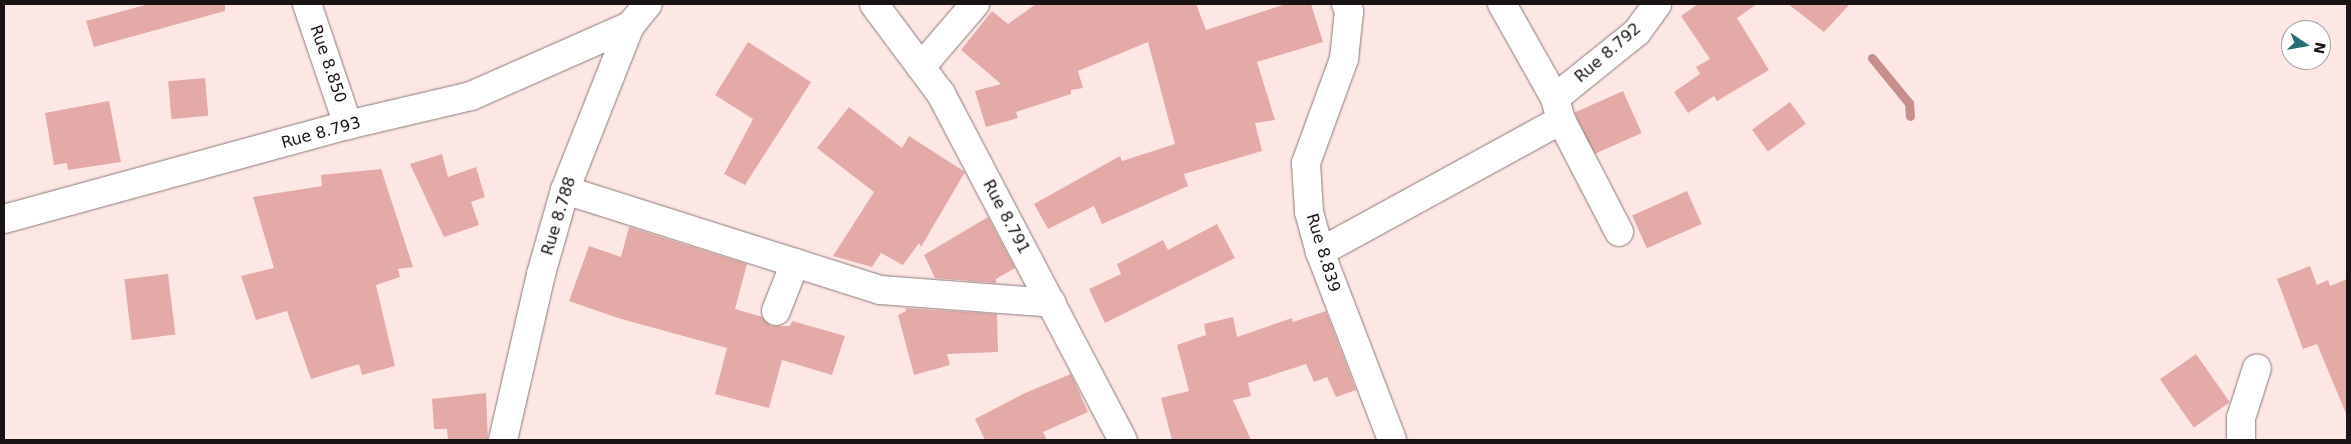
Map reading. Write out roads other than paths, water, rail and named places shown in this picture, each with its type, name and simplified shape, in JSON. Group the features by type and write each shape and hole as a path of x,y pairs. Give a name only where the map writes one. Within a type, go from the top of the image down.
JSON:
{"street":[{"name":"Rue 8.850","path":"307,4 348,125"},
{"name":"Rue 8.788","path":"503,440 541,274 565,190 630,26 648,4"},
{"name":"Rue 8.791","path":"874,4 941,94 1123,440"},
{"path":"921,67 975,4"},
{"name":"Rue 8.839","path":"1346,4 1350,11 1344,59 1306,163 1310,212 1320,252 1392,440"},
{"path":"1502,4 1558,109 1619,232"},
{"name":"Rue 8.792","path":"1320,252 1558,109 1637,32 1656,4"},
{"name":"Rue 8.793","path":"4,219 348,125 494,89 630,26"},
{"path":"565,190 882,290 966,299 1052,303"},
{"path":"776,310 795,263"},
{"path":"2241,440 2241,418 2257,368"}],"waterway":[{"path":"1872,58 1909,103 1910,116"}]}
